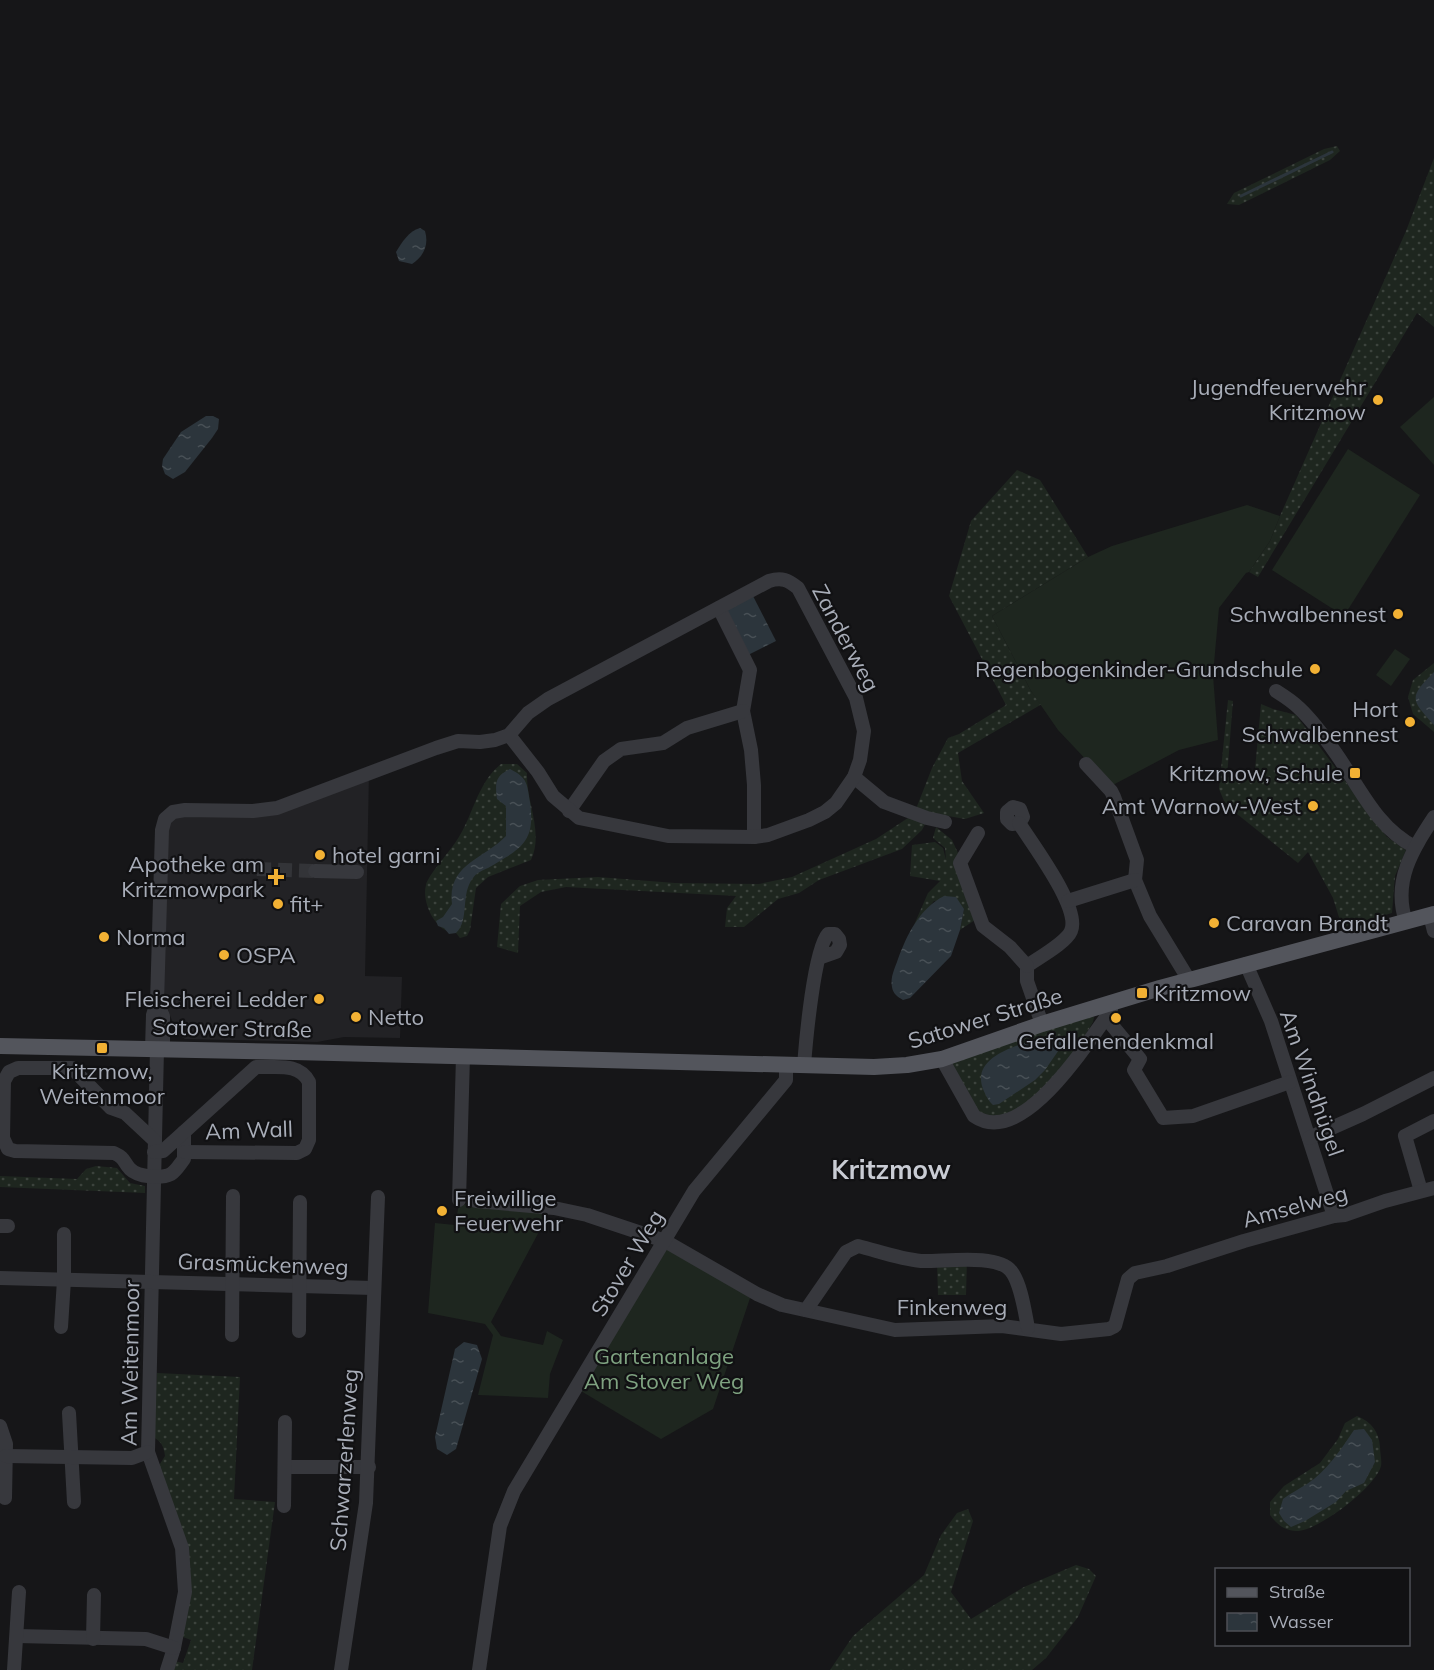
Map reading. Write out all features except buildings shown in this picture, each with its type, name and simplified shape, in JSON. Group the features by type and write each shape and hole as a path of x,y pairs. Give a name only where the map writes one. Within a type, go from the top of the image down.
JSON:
{"main road":[{"name":"Satower Straße","path":"0,1046 901,1066 942,1059 1042,1023 1109,1010 1189,980 1432,914"}],"street":[{"name":"Zanderweg","path":"777,579 787,580 798,588 856,698 861,715 863,744 854,777 840,797 825,812 809,820 768,835 754,837 668,836 579,818 553,796 538,772 509,735 537,705 769,581 777,579"},
{"path":"719,608 750,670 743,711 752,762 754,837"},
{"path":"1276,690 1299,708 1316,728 1380,819 1394,834 1415,847"},
{"path":"568,811 604,761 621,749 663,743 687,728 743,711"},
{"name":"Am Weitenmoor","path":"167,1670 174,1648 185,1592 182,1548 148,1452 157,1049 153,1015 157,1003 162,830 165,819 173,812 185,810 253,812 277,808 458,741 480,742 509,735"},
{"path":"1086,764 1111,791 1137,860 1135,880 1150,916 1189,980"},
{"path":"854,777 884,802 927,818 945,822"},
{"path":"1406,922 1401,904 1401,888 1406,865 1434,817"},
{"path":"1019,823 1068,901 1073,917 1071,932 1027,966"},
{"path":"978,833 960,863 983,926 1010,947 1027,966 1027,981 1042,1023"},
{"path":"315,871 357,872"},
{"path":"1068,901 1135,880"},
{"path":"1432,914 1434,931"},
{"path":"804,1065 819,958"},
{"name":"Am Windhügel","path":"1246,964 1271,1022 1334,1216"},
{"path":"942,1059 974,1116 982,1122 993,1124 1016,1117 1033,1106 1050,1090 1109,1010 1140,1059 1134,1070 1163,1118 1193,1116 1290,1082"},
{"path":"459,1200 463,1056"},
{"name":"Stover Weg","path":"479,1670 500,1526 514,1491 694,1191 786,1080 786,1065"},
{"name":"Am Wall","path":"155,1146 163,1151 256,1067 298,1068 306,1074 309,1082 309,1140 304,1149 297,1153 185,1152"},
{"path":"154,1176 136,1174 122,1157 114,1153 8,1149 3,1138 4,1081 9,1072 18,1068 72,1068 111,1108 125,1113 155,1146"},
{"path":"1309,1138 1434,1078"},
{"path":"1428,1189 1405,1136 1434,1121"},
{"name":"Am Wall","path":"154,1176 172,1173 184,1160 184,1132"},
{"name":"Amselweg","path":"1167,1266 1244,1241 1345,1215 1428,1189"},
{"path":"232,1335 233,1196"},
{"name":"Schwarzerlenweg","path":"341,1670 366,1503 369,1467 373,1288 378,1197"},
{"name":"Finkenweg","path":"476,1201 571,1211 665,1241 757,1294 782,1305 895,1330 1002,1326 1061,1334 1109,1329 1115,1326 1118,1320 1128,1279 1135,1273 1167,1266"},
{"path":"300,1202 300,1331"},
{"path":"61,1327 64,1234"},
{"name":"Finkenweg","path":"806,1310 846,1252 858,1246 920,1261 987,1260 1005,1265 1012,1271 1018,1287 1028,1328"},
{"name":"Grasmückenweg","path":"0,1278 373,1288"},
{"path":"69,1413 74,1502"},
{"path":"284,1506 285,1422"},
{"path":"0,1426 6,1444 5,1498"},
{"path":"6,1456 132,1458 148,1452"},
{"path":"285,1467 369,1467"},
{"path":"14,1670 19,1592"},
{"path":"93,1639 94,1595"},
{"path":"17,1636 146,1639 174,1648"}],"shaded area":[{"path":"369,773 365,976 402,977 400,1038 344,1037 317,1042 185,1039 177,1034 158,983 160,863 173,812 253,811"}],"green space":[{"path":"1337,146 1340,151 1330,160 1239,205 1227,204 1234,193 1324,149"},
{"path":"1434,158 1434,327 1417,313 1258,577 1249,572 1270,541 1406,231"},
{"path":"1434,397 1434,465 1400,427"},
{"path":"1348,449 1420,495 1344,616 1272,570"},
{"path":"1017,470 1040,480 1088,557 992,616 1031,691 1042,704 958,753 962,781 984,813 965,819 931,813 922,830 902,849 819,880 799,893 778,899 744,927 725,927 727,908 736,896 566,887 541,892 520,906 518,953 497,947 501,904 520,886 538,880 598,877 675,883 759,884 792,877 876,839 914,814 932,768 948,738 959,734 1006,705 949,596 971,521"},
{"path":"1247,505 1280,516 1270,541 1249,572 1219,608 1213,675 1218,740 1179,750 1111,786 1058,730 1031,691 992,616 1088,557 1112,546"},
{"path":"1395,649 1410,659 1391,686 1376,675"},
{"path":"1434,663 1434,732 1413,714 1408,697 1413,680"},
{"path":"1228,700 1233,701 1227,777 1254,780 1261,704 1296,715 1387,837 1406,850 1395,876 1392,913 1342,927 1333,898 1308,852 1298,863 1224,801 1219,789"},
{"path":"501,764 517,764 527,773 535,828 535,849 531,860 488,877 476,888 470,930 467,936 460,938 456,933 449,932 436,923 428,908 426,885 461,833 486,781"},
{"path":"936,827 952,840 958,853 957,868 975,920 960,930 964,909 934,901 914,925 928,893 940,881 910,876 912,845 935,842 943,848 946,860 945,848 933,838"},
{"path":"1090,1015 1094,1017 1093,1022 1076,1051 1031,1104 991,1119 976,1114 951,1067 952,1062"},
{"path":"96,1166 117,1168 130,1183 145,1186 145,1193 0,1187 0,1176 77,1179 86,1169"},
{"name":"Gartenanlage Am Stover Weg","path":"459,1204 550,1211 491,1322 501,1336 543,1345 547,1331 563,1340 550,1374 548,1398 478,1395 493,1335 485,1324 428,1313 435,1223 455,1225"},
{"name":"Gartenanlage Am Stover Weg","path":"667,1249 751,1295 713,1409 661,1439 581,1391"},
{"path":"967,1259 966,1295 938,1295 937,1261"},
{"path":"157,1373 240,1377 234,1499 275,1502 252,1670 172,1670 175,1661 183,1663 191,1640 183,1637 189,1592 158,1467 165,1456 164,1450 160,1442 152,1437"},
{"path":"1357,1416 1371,1424 1378,1437 1381,1466 1377,1475 1344,1507 1317,1524 1296,1531 1281,1526 1270,1515 1270,1502 1284,1486 1320,1463 1338,1439 1345,1423"},
{"path":"968,1509 973,1521 951,1592 971,1619 1024,1587 1076,1565 1089,1569 1096,1576 1078,1617 1046,1658 1032,1670 830,1670 853,1636 924,1575 941,1535 957,1513"}],"water":[{"path":"420,228 425,231 426,236 426,245 422,254 412,264 399,261 396,252 398,248 409,234"},
{"path":"206,416 219,419 218,429 185,472 173,479 165,474 162,466 163,459 181,432"},
{"path":"753,596 776,641 748,655 726,610"},
{"path":"1434,672 1434,725 1420,709 1416,698 1420,687"},
{"path":"510,769 520,775 527,786 531,816 528,836 517,850 474,876 469,884 460,928 456,933 449,934 444,928 438,926 436,921 443,917 452,904 455,880 469,864 506,836 506,806 497,799 496,784 501,774"},
{"path":"944,896 956,897 964,909 951,956 910,998 903,1000 895,993 892,983 893,973 902,950 921,915 935,901"},
{"path":"1048,1036 1059,1037 1063,1044 1045,1070 1035,1080 999,1104 993,1105 983,1089 981,1077 984,1067 1002,1052"},
{"path":"464,1342 477,1345 482,1359 456,1449 447,1455 437,1449 435,1437 455,1349"},
{"path":"1364,1429 1372,1440 1375,1462 1364,1483 1346,1491 1336,1502 1291,1527 1279,1513 1283,1499 1321,1473 1354,1430"}],"waterway":[{"path":"1241,196 1332,152"}],"tunnel":[{"path":"257,869 315,871"}],"place":[{"name":"Jugendfeuerwehr Kritzmow","path":"1378,400"},
{"name":"Schwalbennest","path":"1398,614"},
{"name":"Regenbogenkinder-Grundschule","path":"1315,669"},
{"name":"Hort Schwalbennest","path":"1410,722"},
{"name":"Kritzmow, Schule","path":"1355,773"},
{"name":"Amt Warnow-West","path":"1313,806"},
{"name":"hotel garni","path":"320,855"},
{"name":"Apotheke am Kritzmowpark","path":"276,877"},
{"name":"fit+","path":"278,904"},
{"name":"Caravan Brandt","path":"1214,923"},
{"name":"Norma","path":"104,937"},
{"name":"OSPA","path":"224,955"},
{"name":"Kritzmow","path":"1142,993"},
{"name":"Fleischerei Ledder","path":"319,999"},
{"name":"Netto","path":"356,1017"},
{"name":"Gefallenendenkmal","path":"1116,1018"},
{"name":"Kritzmow, Weitenmoor","path":"102,1048"},
{"name":"Freiwillige Feuerwehr","path":"442,1211"}],"district":[{"name":"Kritzmow","path":"891,1170"}]}
